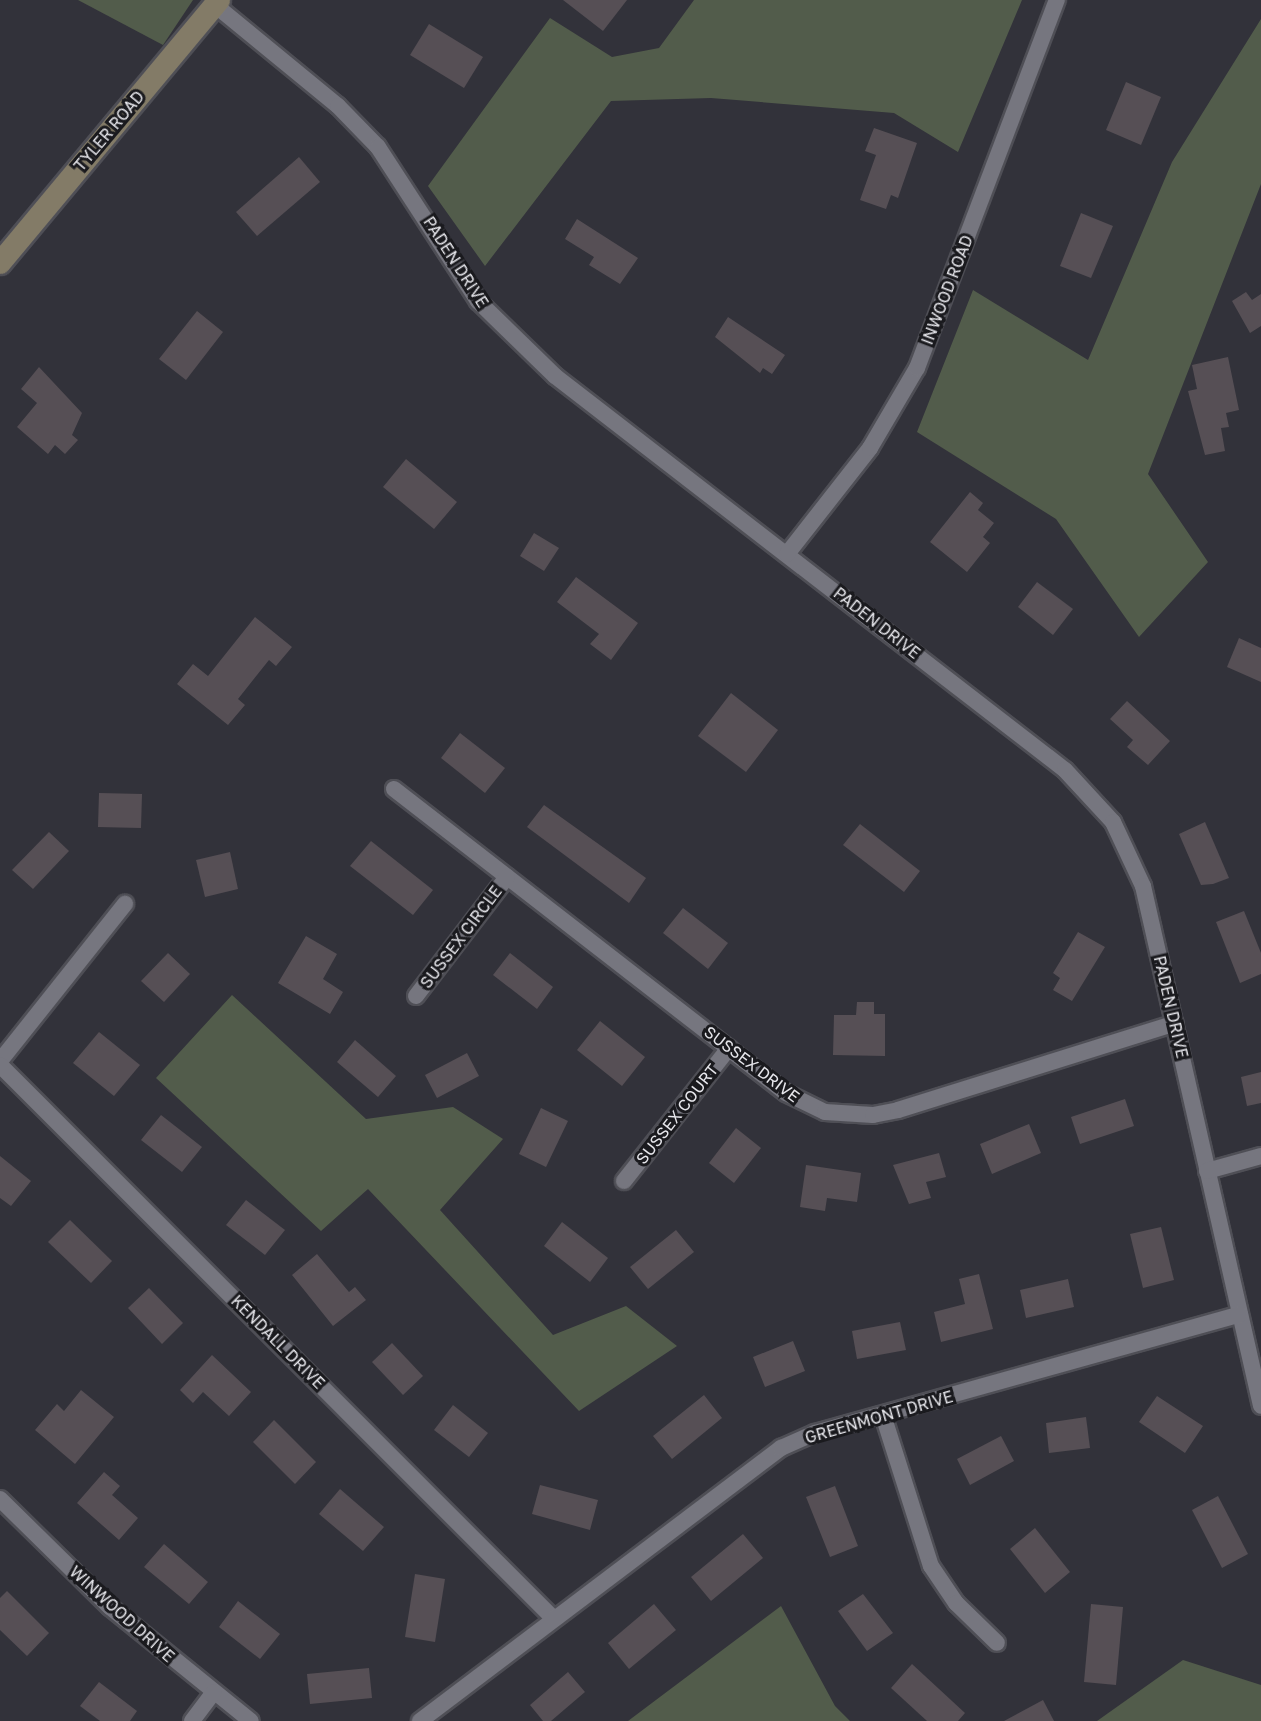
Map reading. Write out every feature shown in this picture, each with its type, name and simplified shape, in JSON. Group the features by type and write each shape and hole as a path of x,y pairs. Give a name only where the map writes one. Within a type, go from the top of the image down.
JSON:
{"street":[{"name":"INWOOD ROAD","path":"787,554 870,448 917,368 1057,0"},
{"name":"PADEN DRIVE","path":"217,2 338,106 378,147 478,300 524,347 664,463 787,554 1094,799 1135,865 1175,1023 1261,1406"},
{"name":"TYLER ROAD","path":"0,263 217,2"},
{"name":"SUSSEX DRIVE","path":"394,789 729,1048 806,1104 846,1116 873,1115 1175,1023"},
{"name":"SUSSEX CIRCLE","path":"416,996 507,877"},
{"path":"0,1063 125,903"},
{"name":"SUSSEX COURT","path":"624,1181 729,1048"},
{"name":"KENDALL DRIVE","path":"0,1063 554,1619"},
{"path":"1207,1171 1261,1156"},
{"name":"GREENMONT DRIVE","path":"420,1721 751,1467 815,1433 1240,1314"},
{"path":"883,1415 931,1566 956,1603 997,1643"},
{"name":"WINWOOD DRIVE","path":"0,1499 110,1607 252,1721"},
{"path":"192,1721 214,1692"}],"green space":[{"path":"78,0 193,0 163,45"},
{"path":"694,0 1022,0 958,152 894,113 711,98 611,101 485,266 428,186 550,18 612,57 659,48"},
{"path":"1261,19 1261,184 1148,474 1208,562 1139,637 1056,519 917,432 973,290 1088,360 1172,162"},
{"path":"232,995 366,1119 453,1107 503,1139 440,1210 553,1335 626,1306 677,1346 579,1411 368,1189 321,1231 156,1078"},
{"path":"781,1606 835,1706 850,1721 628,1721"},
{"path":"1183,1660 1261,1685 1261,1721 1097,1721"}],"building":[{"path":"563,0 627,0 603,31"},
{"path":"429,24 483,57 464,88 410,55"},
{"path":"1126,82 1161,97 1141,145 1106,130"},
{"path":"874,128 917,143 898,198 891,195 886,209 860,200 876,155 865,151"},
{"path":"299,157 320,182 257,236 236,212"},
{"path":"1081,213 1113,226 1091,278 1060,266"},
{"path":"577,219 638,258 620,284 589,265 594,257 565,239"},
{"path":"1246,292 1252,300 1261,294 1261,326 1250,333 1232,301"},
{"path":"197,311 223,332 186,380 159,359"},
{"path":"728,317 785,355 772,374 763,368 760,373 715,337"},
{"path":"1228,357 1239,410 1226,413 1229,427 1221,428 1225,451 1205,455 1188,391 1197,389 1192,365"},
{"path":"39,367 82,413 72,435 78,440 65,454 55,445 48,454 17,427 37,403 21,389"},
{"path":"406,459 457,502 434,529 383,487"},
{"path":"970,492 983,503 978,510 994,523 983,537 990,543 967,572 930,542"},
{"path":"534,533 559,548 544,571 520,556"},
{"path":"576,577 638,623 611,660 590,644 599,634 557,602"},
{"path":"1037,582 1073,609 1053,635 1018,607"},
{"path":"255,617 292,647 276,666 269,660 238,699 245,705 228,725 177,684 193,664 208,676"},
{"path":"1239,638 1261,648 1261,682 1227,667"},
{"path":"731,693 778,730 746,772 698,736"},
{"path":"1127,701 1170,741 1148,765 1127,747 1133,740 1110,719"},
{"path":"460,733 505,768 485,793 441,758"},
{"path":"99,793 142,794 141,828 98,827"},
{"path":"544,805 646,878 629,903 527,827"},
{"path":"1205,822 1229,878 1213,884 1201,885 1179,834"},
{"path":"860,824 920,871 904,892 843,845"},
{"path":"49,832 69,851 33,889 12,870"},
{"path":"371,841 433,890 413,915 350,866"},
{"path":"230,852 238,889 205,897 196,860"},
{"path":"683,908 728,943 708,969 663,933"},
{"path":"1244,911 1261,953 1261,974 1240,983 1216,922"},
{"path":"1078,932 1105,947 1072,1001 1053,990 1060,978 1053,973"},
{"path":"306,936 337,954 323,979 343,992 330,1014 278,983"},
{"path":"168,953 190,974 164,1002 141,981"},
{"path":"510,953 553,987 537,1009 493,975"},
{"path":"857,1002 874,1002 874,1014 885,1014 885,1056 833,1055 834,1015 856,1015"},
{"path":"600,1021 645,1057 622,1086 577,1050"},
{"path":"99,1032 140,1065 114,1096 73,1063"},
{"path":"355,1040 396,1076 378,1097 337,1062"},
{"path":"467,1053 479,1076 437,1098 425,1075"},
{"path":"1261,1072 1261,1103 1247,1106 1241,1077"},
{"path":"1125,1099 1134,1126 1080,1144 1071,1117"},
{"path":"541,1108 568,1121 546,1167 519,1154"},
{"path":"161,1115 202,1147 182,1172 141,1140"},
{"path":"1029,1124 1041,1153 992,1174 980,1144"},
{"path":"736,1128 761,1148 734,1183 709,1163"},
{"path":"939,1153 946,1177 926,1182 931,1198 909,1204 893,1165"},
{"path":"0,1156 31,1181 11,1206 0,1198"},
{"path":"806,1165 861,1173 857,1202 827,1198 825,1211 800,1207"},
{"path":"246,1200 285,1230 265,1255 226,1225"},
{"path":"70,1220 112,1261 91,1283 48,1242"},
{"path":"562,1222 608,1258 590,1282 544,1246"},
{"path":"1161,1227 1174,1280 1143,1288 1130,1234"},
{"path":"676,1230 694,1252 648,1289 630,1267"},
{"path":"317,1254 349,1292 355,1287 366,1300 333,1326 292,1275"},
{"path":"979,1274 993,1329 941,1342 934,1312 965,1304 959,1279"},
{"path":"1068,1279 1074,1307 1026,1318 1020,1290"},
{"path":"149,1288 183,1323 162,1344 128,1308"},
{"path":"900,1322 906,1350 857,1359 852,1331"},
{"path":"793,1341 805,1371 765,1387 753,1357"},
{"path":"392,1343 423,1376 403,1395 372,1362"},
{"path":"212,1355 251,1392 229,1416 203,1392 193,1403 180,1390"},
{"path":"81,1390 114,1417 75,1464 35,1430 57,1404 64,1411"},
{"path":"704,1395 722,1418 672,1459 653,1436"},
{"path":"1157,1396 1203,1426 1185,1453 1139,1422"},
{"path":"453,1405 488,1433 469,1457 434,1430"},
{"path":"1086,1417 1090,1448 1049,1453 1046,1423"},
{"path":"274,1420 316,1462 295,1484 253,1442"},
{"path":"1001,1436 1014,1461 970,1485 957,1459"},
{"path":"104,1472 120,1486 112,1495 138,1518 119,1540 77,1503"},
{"path":"540,1485 598,1500 590,1530 532,1514"},
{"path":"835,1486 858,1546 830,1557 806,1497"},
{"path":"340,1489 384,1527 363,1551 319,1514"},
{"path":"1218,1496 1248,1554 1222,1568 1192,1510"},
{"path":"1035,1528 1070,1572 1045,1593 1010,1549"},
{"path":"743,1534 763,1558 711,1601 691,1577"},
{"path":"164,1544 208,1582 189,1604 144,1567"},
{"path":"415,1574 445,1579 435,1642 405,1637"},
{"path":"7,1591 49,1633 27,1656 0,1630 0,1598"},
{"path":"863,1594 893,1633 867,1651 838,1611"},
{"path":"238,1601 280,1634 260,1659 219,1627"},
{"path":"654,1604 676,1630 629,1669 608,1643"},
{"path":"1091,1604 1123,1607 1116,1685 1084,1682"},
{"path":"912,1664 965,1713 958,1721 927,1721 891,1688"},
{"path":"369,1668 372,1698 310,1704 307,1674"},
{"path":"568,1672 585,1692 551,1721 543,1721 530,1705"},
{"path":"99,1682 137,1711 130,1721 100,1721 80,1706"},
{"path":"1043,1700 1054,1721 1004,1721"}]}
